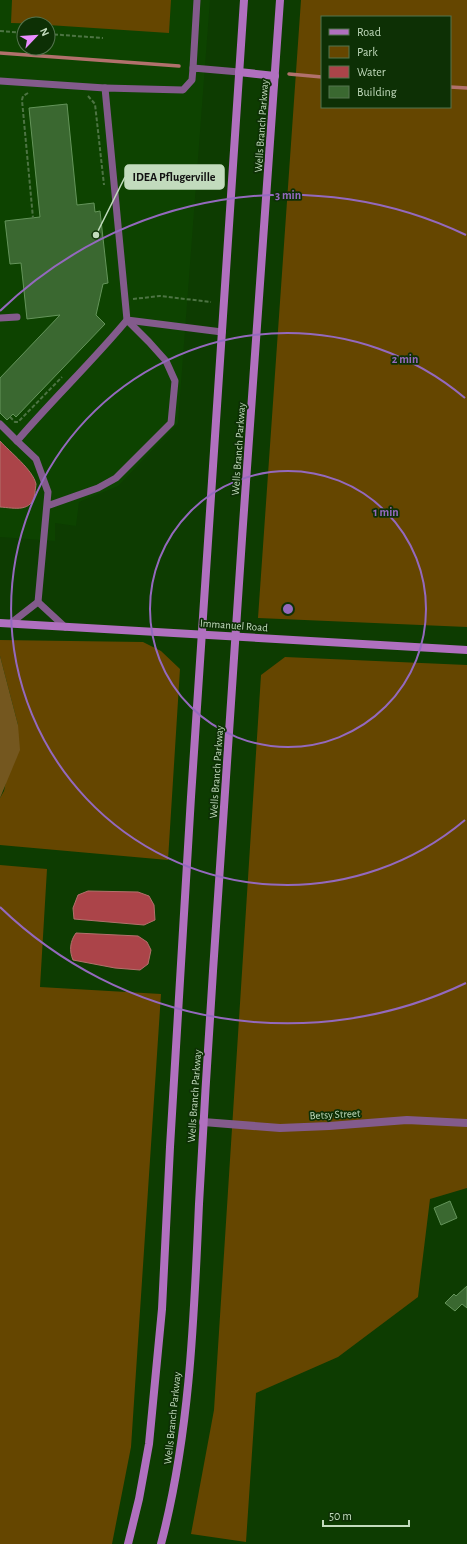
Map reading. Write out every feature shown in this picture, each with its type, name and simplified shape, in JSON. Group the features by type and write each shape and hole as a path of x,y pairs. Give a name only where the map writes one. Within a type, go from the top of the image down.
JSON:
{"street":[{"name":"Wells Branch Parkway","path":"128,1544 139,1499 149,1444 162,1310 170,1148 202,634 244,0"},
{"name":"Wells Branch Parkway","path":"161,1544 171,1508 180,1455 194,1312 204,1122 280,0"},
{"path":"239,72 275,76"},
{"name":"Immanuel Road","path":"0,623 467,650"},
{"name":"Betsy Street","path":"204,1122 280,1128 407,1120 467,1123"}],"lane":[{"path":"0,81 105,88 184,90 192,80 197,0"},
{"path":"193,68 239,72"},
{"path":"47,506 98,488 116,478 171,423 175,381 166,361 150,342 127,320 105,88"},
{"path":"0,318 17,317"},
{"path":"127,320 222,332"},
{"path":"16,441 44,409 97,356 127,320"},
{"path":"0,424 36,459 48,492 38,602 11,624"},
{"path":"38,602 65,627"}],"path":[{"path":"0,31 16,32"},
{"path":"56,35 103,38"},
{"path":"32,92 23,96 22,100 33,218"},
{"path":"87,96 95,104 104,187"},
{"path":"132,299 160,296 211,302"},
{"path":"10,417 15,422 18,422 62,376"}],"shaded area":[{"path":"0,0 210,0 178,423 118,486 79,502 76,526 55,523 55,541 0,537"},
{"path":"0,656 18,725 20,750 0,798"}],"green space":[{"path":"12,0 171,0 169,33 56,26 56,16 16,16 16,23 11,23"},
{"path":"301,0 467,0 467,627 258,618"},
{"path":"0,640 143,642 161,651 180,669 168,860 0,845 0,798 4,791 18,725 0,656"},
{"path":"285,657 467,665 467,1188 430,1199 418,1297 338,1357 256,1393 246,1542 191,1534 214,1410 261,675"},
{"path":"0,865 47,869 40,987 161,994 131,1447 112,1544 0,1544"}],"water":[{"path":"0,441 26,467 31,473 36,484 33,499 30,504 22,508 0,507"},
{"path":"88,891 138,892 149,896 154,905 155,920 144,925 74,919 73,908 78,895"},
{"path":"76,933 138,936 147,942 151,950 148,964 140,970 115,968 73,960 71,946 72,939"}],"building":[{"path":"67,104 77,205 94,203 95,212 100,211 108,283 103,284 96,315 105,324 16,417 13,414 7,420 0,413 0,378 60,315 27,319 21,263 10,264 5,221 40,217 29,108"},
{"path":"450,1201 457,1218 441,1225 434,1208"},
{"path":"467,1286 467,1308 462,1304 455,1311 445,1303 454,1294 456,1296"}],"waterway":[{"path":"0,53 179,66"},
{"path":"289,74 321,77"},
{"path":"451,87 467,88"}],"place":[{"name":"IDEA Pflugerville","path":"96,235"}]}
